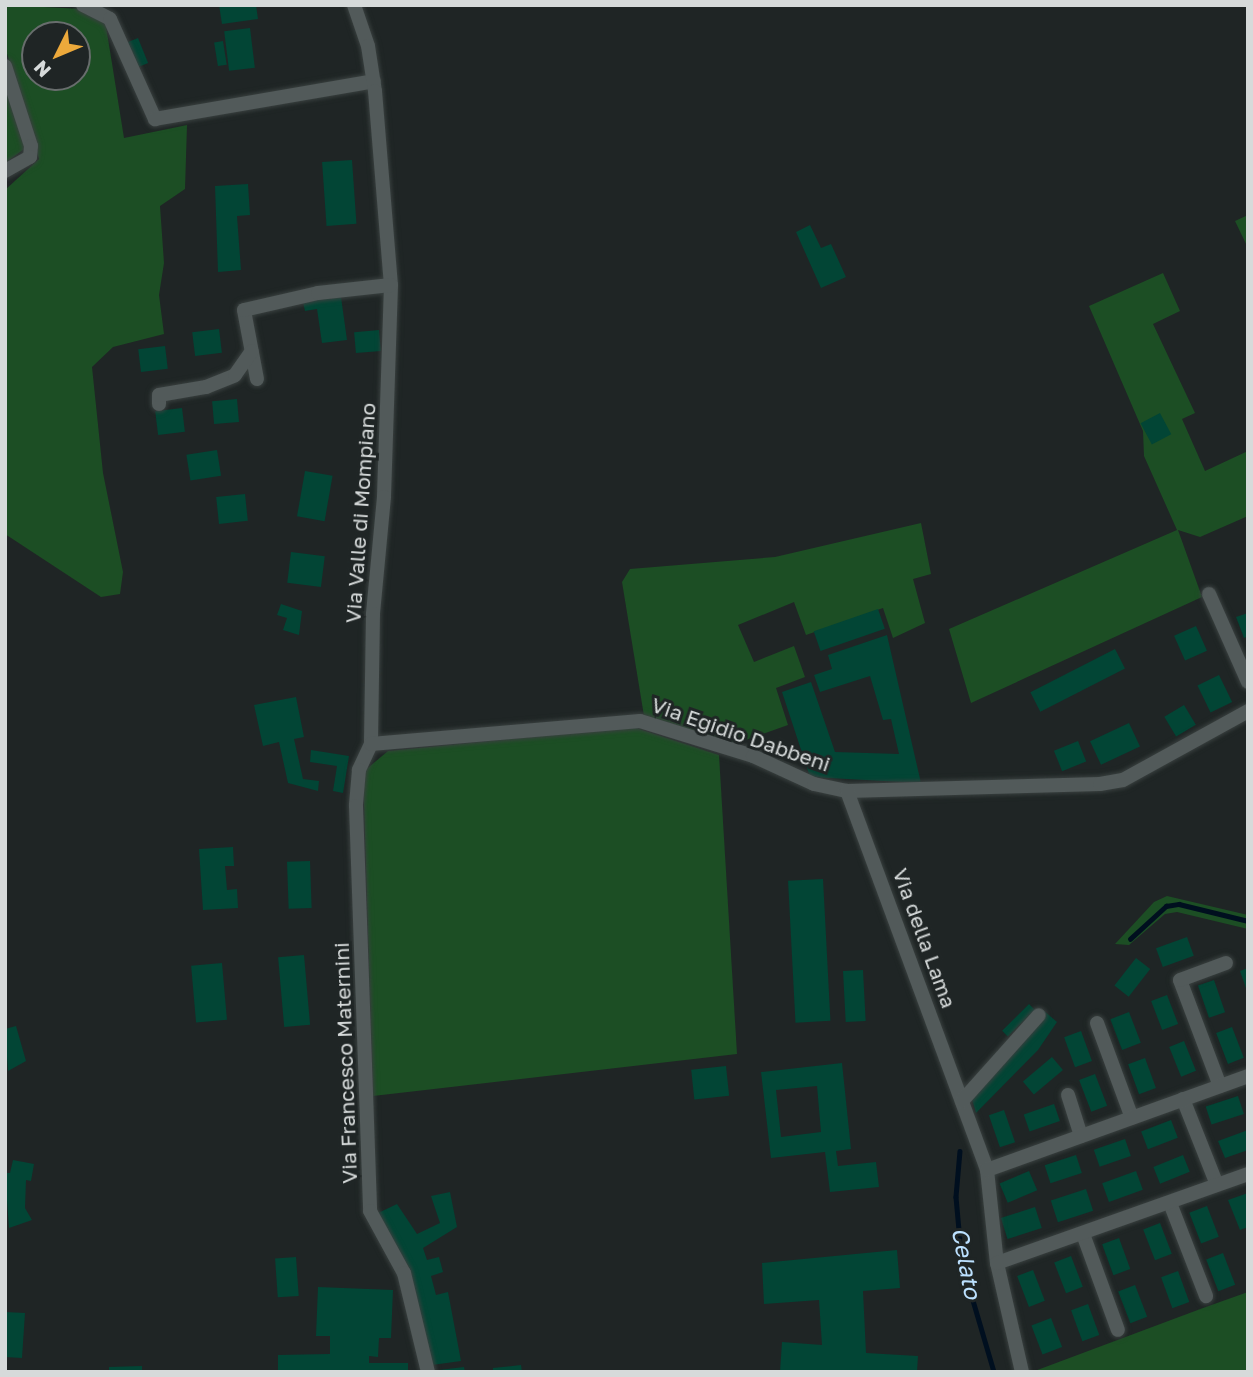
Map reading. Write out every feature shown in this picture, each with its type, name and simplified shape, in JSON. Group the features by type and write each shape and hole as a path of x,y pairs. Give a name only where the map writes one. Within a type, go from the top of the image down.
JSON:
{"street":[{"path":"83,5 110,19 155,119 374,81"},
{"name":"Via Valle di Mompiano","path":"354,5 374,81 391,285 384,497 373,614 371,744"},
{"path":"5,66 31,146 30,158 5,171"},
{"path":"257,379 244,310 318,293 391,285"},
{"path":"158,395 223,381 235,375 252,351"},
{"path":"1209,594 1248,682"},
{"name":"Via Egidio Dabbeni","path":"371,744 640,720 753,756 814,783 847,791 1112,782 1248,711"},
{"name":"Via Francesco Maternini","path":"371,744 359,770 356,806 370,1212 404,1273 428,1372"},
{"name":"Via della Lama","path":"847,791 987,1170 997,1263 1022,1372"},
{"path":"1220,1086 1180,980 1226,963"},
{"path":"962,1101 1038,1015"},
{"path":"1097,1023 1132,1118"},
{"path":"987,1170 1248,1076"},
{"path":"1068,1095 1081,1136"},
{"path":"1184,1099 1217,1185"},
{"path":"997,1263 1248,1174"},
{"path":"1170,1203 1206,1296"},
{"path":"1083,1234 1118,1330"}],"green space":[{"path":"5,5 82,9 105,20 124,138 187,125 185,189 160,206 164,263 159,295 164,334 113,347 92,367 103,473 123,572 120,594 101,597 5,534 5,190 39,159 5,47"},
{"path":"5,84 27,147 5,163"},
{"path":"1248,215 1248,248 1235,221"},
{"path":"1163,273 1180,311 1153,324 1195,413 1182,419 1205,471 1248,451 1248,516 1200,537 1178,530 1202,597 971,703 949,629 1177,530 1144,456 1143,431 1089,306"},
{"path":"921,523 931,574 913,579 925,623 893,638 883,608 806,635 794,602 738,625 754,662 794,646 805,677 776,688 788,725 737,743 644,716 622,582 630,569 775,557"},
{"path":"633,727 719,755 737,1054 373,1096 363,772 388,751"},
{"path":"1167,896 1248,915 1248,929 1177,912 1165,914 1129,945 1115,944 1154,902"},
{"path":"1248,1292 1248,1372 1032,1372 1203,1308"}],"building":[{"path":"219,5 256,5 258,19 222,24"},
{"path":"250,28 255,68 229,71 224,31"},
{"path":"138,38 148,63 137,68 127,42"},
{"path":"223,41 227,65 218,66 214,42"},
{"path":"352,160 356,224 327,226 322,162"},
{"path":"248,184 250,215 237,216 241,270 218,272 215,186"},
{"path":"810,225 821,248 831,244 846,277 821,288 796,232"},
{"path":"341,297 347,340 322,343 317,309 305,311 303,302"},
{"path":"219,329 222,353 195,356 192,332"},
{"path":"379,330 381,351 356,353 354,332"},
{"path":"165,346 168,369 141,372 138,349"},
{"path":"237,399 239,422 214,424 212,401"},
{"path":"182,408 185,432 158,435 155,411"},
{"path":"1160,413 1171,434 1152,445 1141,423"},
{"path":"217,450 221,476 190,481 186,455"},
{"path":"305,471 333,476 325,521 297,516"},
{"path":"245,494 248,521 219,524 216,497"},
{"path":"291,552 325,556 321,587 287,583"},
{"path":"281,604 302,611 299,635 283,630 287,618 277,615"},
{"path":"878,609 885,629 821,651 814,631"},
{"path":"1248,613 1248,636 1244,638 1236,617"},
{"path":"1196,626 1207,651 1185,660 1174,636"},
{"path":"887,635 921,783 810,777 782,692 811,682 835,752 899,754 891,719 883,720 870,676 820,692 814,675 832,669 828,655"},
{"path":"1115,649 1125,669 1040,712 1030,692"},
{"path":"1219,675 1232,702 1211,712 1197,686"},
{"path":"296,697 304,737 294,739 303,779 319,781 318,791 288,783 279,742 263,746 254,705"},
{"path":"1184,705 1196,725 1176,737 1164,717"},
{"path":"1129,723 1140,747 1101,765 1090,741"},
{"path":"1078,741 1086,761 1062,771 1054,751"},
{"path":"311,750 349,756 343,793 333,791 337,766 310,762"},
{"path":"233,847 234,866 225,866 227,890 237,889 238,908 203,910 199,849"},
{"path":"310,861 312,908 289,909 287,862"},
{"path":"823,879 830,1021 795,1023 788,881"},
{"path":"1187,937 1194,956 1163,967 1156,948"},
{"path":"304,955 310,1025 284,1027 278,957"},
{"path":"1136,958 1150,969 1129,997 1114,986"},
{"path":"222,963 227,1020 196,1022 191,966"},
{"path":"1248,968 1248,991 1247,991 1240,971"},
{"path":"863,970 866,1021 846,1022 843,971"},
{"path":"1214,980 1225,1012 1209,1018 1198,986"},
{"path":"1167,995 1178,1024 1162,1030 1151,1001"},
{"path":"1029,1004 1035,1010 1008,1037 1002,1031"},
{"path":"1043,1010 1057,1022 1038,1050 976,1113 970,1093"},
{"path":"1129,1012 1141,1043 1122,1050 1110,1019"},
{"path":"16,1026 26,1061 8,1071 5,1029"},
{"path":"1232,1027 1244,1058 1228,1064 1216,1033"},
{"path":"1081,1031 1092,1061 1075,1067 1064,1037"},
{"path":"1184,1041 1196,1071 1181,1077 1169,1047"},
{"path":"1052,1057 1063,1070 1034,1094 1023,1081"},
{"path":"1145,1058 1156,1088 1139,1094 1128,1064"},
{"path":"842,1063 851,1149 836,1151 838,1166 876,1162 879,1187 830,1192 825,1152 771,1158 761,1072","holes":["817,1086 821,1132 781,1137 776,1090"]},
{"path":"726,1066 729,1096 694,1099 691,1070"},
{"path":"1095,1074 1107,1106 1091,1112 1079,1080"},
{"path":"1238,1096 1244,1114 1212,1125 1206,1107"},
{"path":"1054,1104 1060,1121 1030,1131 1024,1114"},
{"path":"1004,1110 1015,1142 1000,1147 989,1115"},
{"path":"1171,1120 1178,1138 1148,1149 1141,1131"},
{"path":"1248,1130 1248,1150 1225,1158 1218,1141"},
{"path":"1125,1139 1131,1156 1100,1167 1094,1150"},
{"path":"1076,1155 1082,1173 1050,1183 1045,1165"},
{"path":"1183,1155 1190,1172 1160,1184 1153,1167"},
{"path":"13,1160 34,1164 31,1181 26,1180 25,1208 32,1220 9,1228 5,1173 10,1173"},
{"path":"1029,1171 1037,1190 1008,1203 1000,1184"},
{"path":"1136,1171 1143,1190 1109,1202 1102,1183"},
{"path":"1086,1189 1093,1211 1058,1222 1051,1200"},
{"path":"450,1192 457,1227 423,1248 427,1260 439,1257 443,1272 431,1276 436,1295 448,1292 461,1361 432,1365 409,1267 374,1215 397,1204 417,1234 440,1223 431,1196"},
{"path":"1248,1193 1248,1227 1240,1230 1228,1200"},
{"path":"1207,1206 1219,1237 1201,1244 1189,1213"},
{"path":"1035,1207 1042,1228 1008,1239 1001,1218"},
{"path":"1160,1223 1172,1254 1155,1260 1143,1229"},
{"path":"1119,1238 1130,1269 1113,1275 1102,1244"},
{"path":"897,1250 900,1288 863,1291 866,1353 918,1356 917,1372 780,1372 782,1342 822,1345 819,1300 764,1304 762,1263"},
{"path":"1223,1253 1235,1285 1218,1291 1206,1259"},
{"path":"1071,1256 1083,1287 1066,1293 1054,1262"},
{"path":"296,1257 299,1296 278,1297 275,1258"},
{"path":"1033,1270 1045,1301 1029,1307 1017,1276"},
{"path":"1178,1271 1189,1302 1172,1308 1161,1277"},
{"path":"1135,1285 1147,1317 1130,1323 1118,1291"},
{"path":"318,1287 393,1290 391,1338 379,1338 378,1357 369,1356 369,1363 408,1363 408,1372 278,1372 278,1355 330,1354 330,1336 316,1336"},
{"path":"1088,1304 1099,1335 1082,1341 1071,1310"},
{"path":"5,1312 25,1313 22,1358 5,1357"},
{"path":"1051,1318 1062,1347 1043,1354 1031,1326"},
{"path":"521,1365 522,1372 493,1372 493,1368"},
{"path":"142,1366 142,1372 109,1372 109,1367"},
{"path":"464,1367 465,1372 439,1372 439,1370"}],"waterway":[{"name":"Celato","path":"1130,939 1166,906 1179,904 1248,921"},
{"name":"Celato","path":"960,1151 956,1197 962,1263 994,1372"}]}
